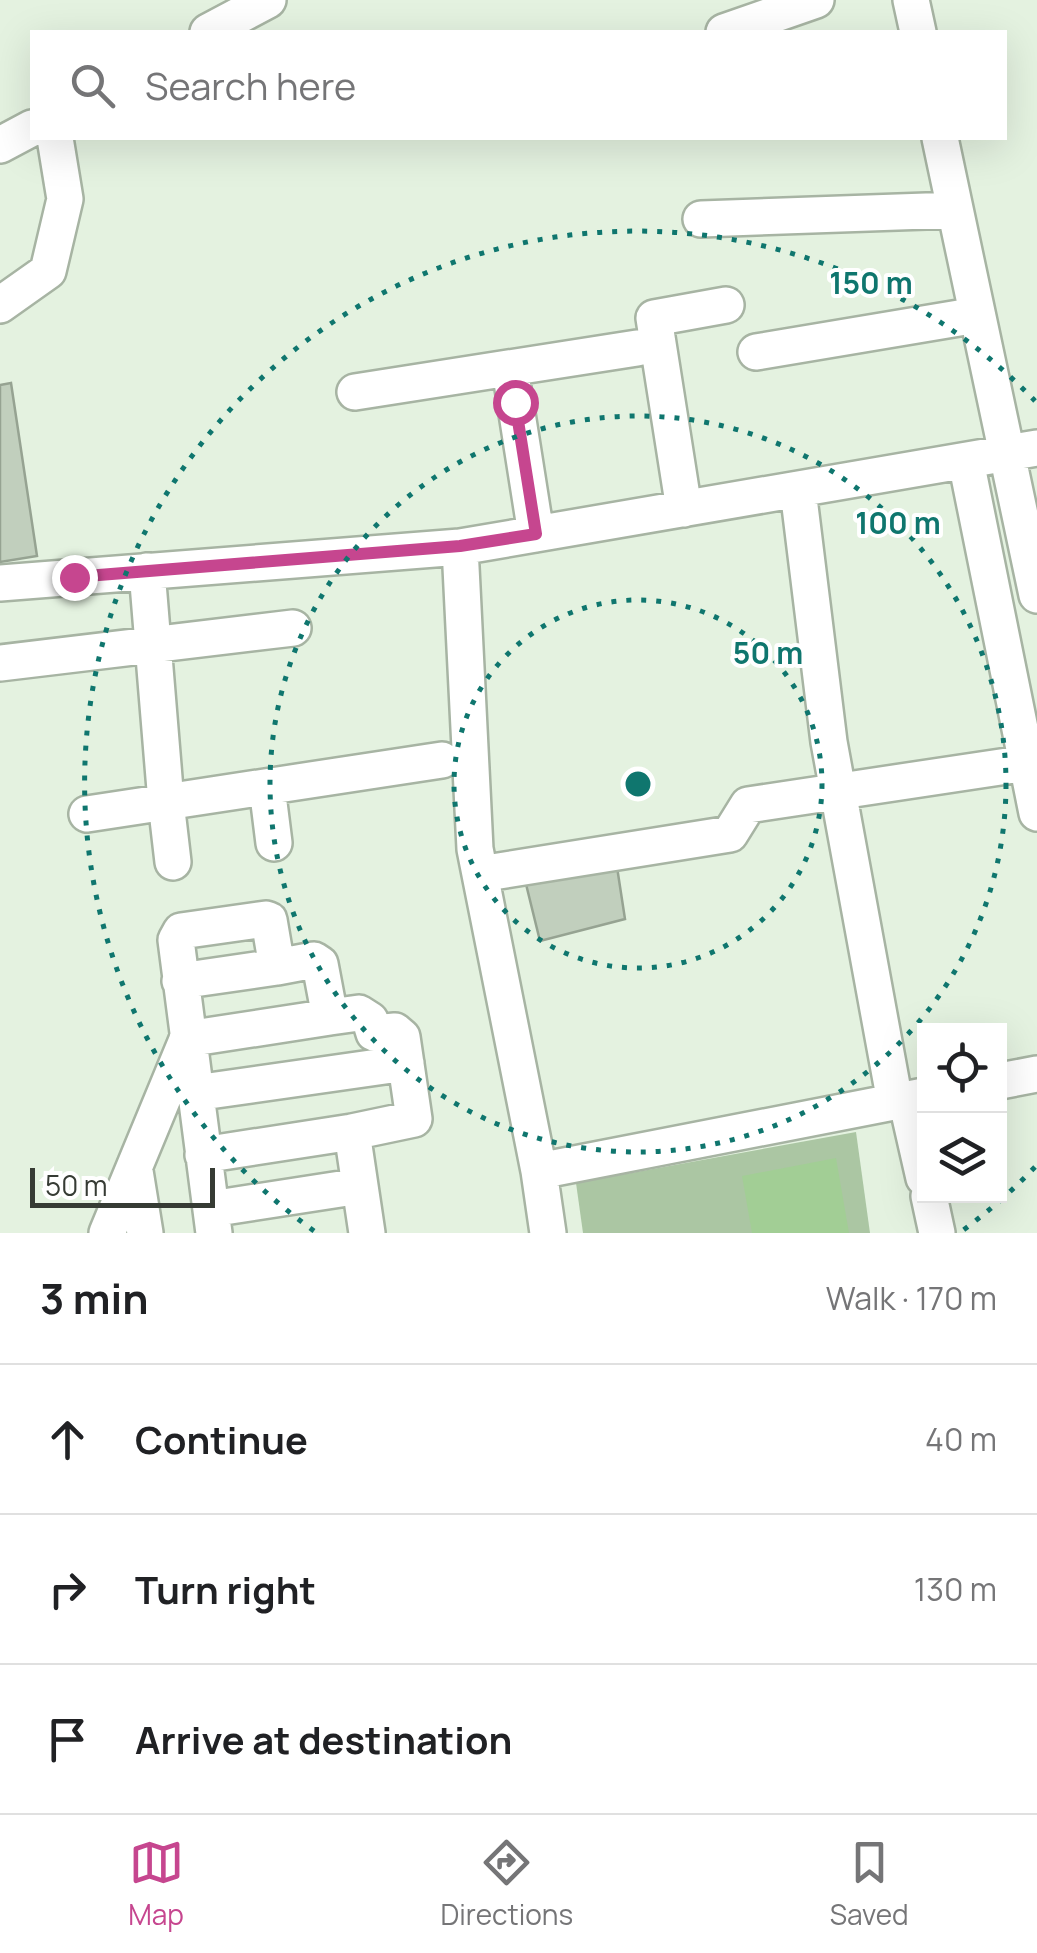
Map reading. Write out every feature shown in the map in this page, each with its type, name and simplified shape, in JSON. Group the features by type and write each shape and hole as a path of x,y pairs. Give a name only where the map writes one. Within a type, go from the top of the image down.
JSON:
{"street":[{"path":"212,30 268,0"},
{"path":"730,30 816,0"},
{"path":"911,0 918,30"},
{"path":"0,145 30,129"},
{"path":"0,305 48,272 65,199 55,140"},
{"path":"940,140 977,315 1021,451 1037,595"},
{"path":"700,218 955,210"},
{"path":"684,509 654,318 726,306"},
{"path":"756,352 977,315"},
{"path":"355,392 637,348"},
{"path":"510,368 536,534"},
{"path":"0,583 460,546 1021,451"},
{"path":"966,461 1037,812"},
{"path":"798,490 837,790 917,1143"},
{"path":"460,546 476,849 548,1233"},
{"path":"147,571 173,862"},
{"path":"0,663 293,628"},
{"path":"87,814 442,760"},
{"path":"480,874 730,834 748,805 1027,762"},
{"path":"266,786 274,843"},
{"path":"277,966 270,920 182,931 176,940 212,1221 360,1186"},
{"path":"180,981 318,961 330,1017"},
{"path":"187,1039 359,1013 370,1020 374,1033 400,1033 414,1118 203,1156"},
{"path":"107,1233 187,1039"},
{"path":"194,1093 406,1063"},
{"path":"1007,1080 1037,1074"},
{"path":"539,1171 908,1099"},
{"path":"352,1132 367,1233"},
{"path":"134,1170 144,1233"},
{"path":"930,1203 937,1233"}],"shaded area":[{"path":"856,1132 870,1233 583,1233 576,1183"},
{"path":"836,1158 849,1233 752,1233 742,1176"}],"building":[{"path":"11,383 37,556 0,562 0,385"},
{"path":"617,867 625,919 540,941 525,880"}],"route":[{"path":"74,577 460,546 536,534 515,402"}]}
